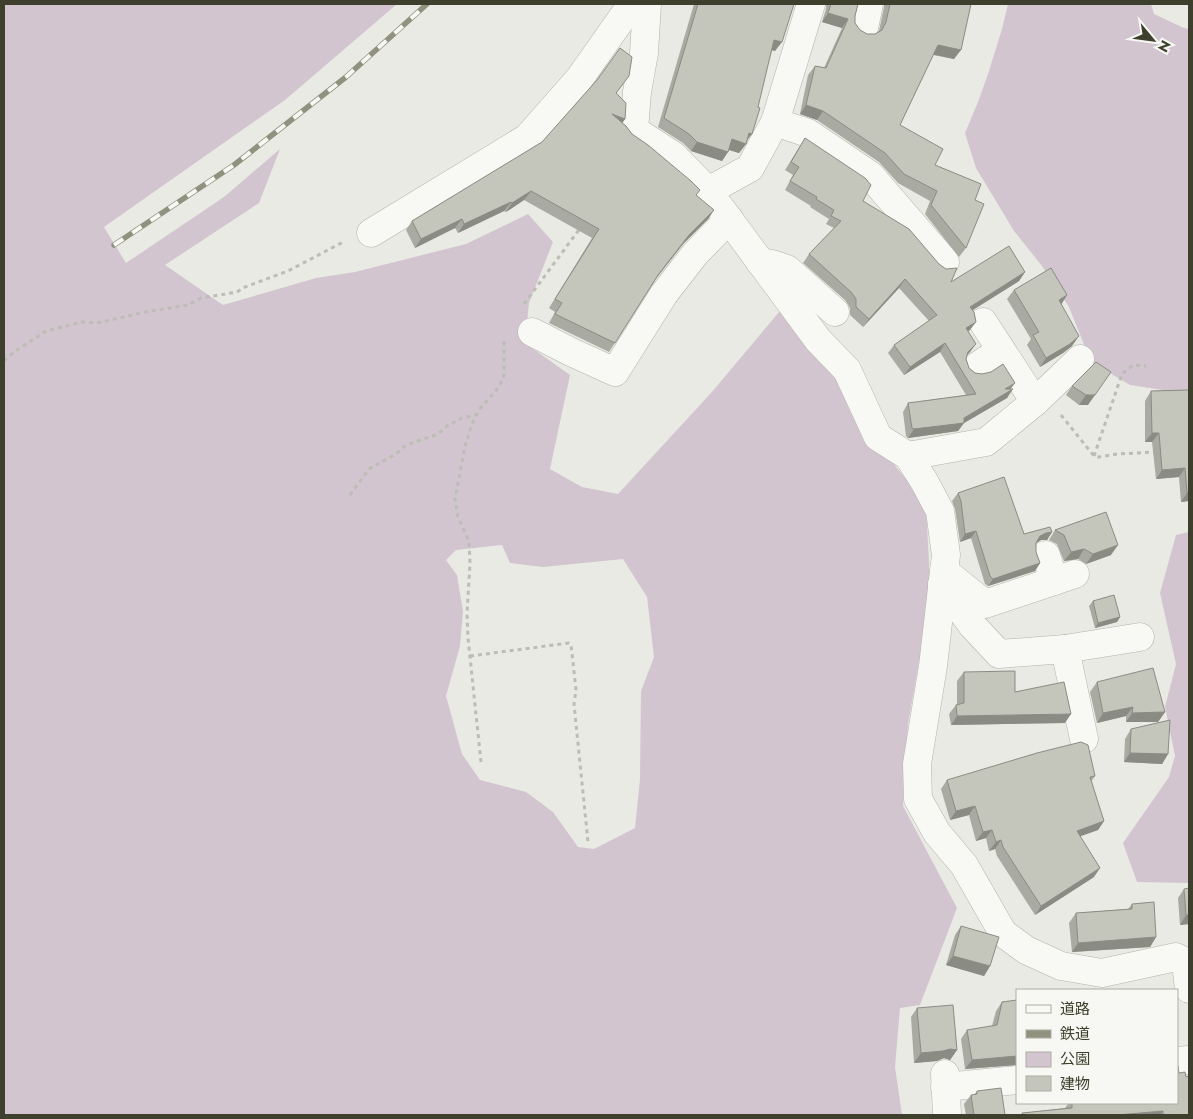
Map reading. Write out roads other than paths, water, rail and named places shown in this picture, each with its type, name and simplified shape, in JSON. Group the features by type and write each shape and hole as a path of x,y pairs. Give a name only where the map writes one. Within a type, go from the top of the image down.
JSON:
{"street":[{"path":"371,233 527,138 579,79 632,4"},
{"path":"647,4 644,53 637,92 634,130 674,156 708,191 818,340 847,370 878,437 908,456 940,511 946,555 933,666 917,764 918,799 937,834 964,865 1003,933 1026,950 1061,966 1102,973 1176,957 1186,963 1189,989"},
{"path":"708,191 750,168 775,122 811,4"},
{"path":"775,122 808,133 870,175 945,262"},
{"path":"519,333 571,352 615,372 664,294 695,254 728,219"},
{"path":"760,262 787,269 834,312"},
{"path":"983,322 1001,350 1039,398"},
{"path":"976,367 1001,350"},
{"path":"908,456 986,442 1039,398 1080,358"},
{"path":"943,577 985,604 1064,577 1046,555"},
{"path":"943,577 972,625 999,654 1066,649 1140,637"},
{"path":"1066,649 1084,739"},
{"path":"947,1115 945,1080 1016,1080"}],"railway":[{"path":"114,245 234,165 346,77 427,4"}]}
